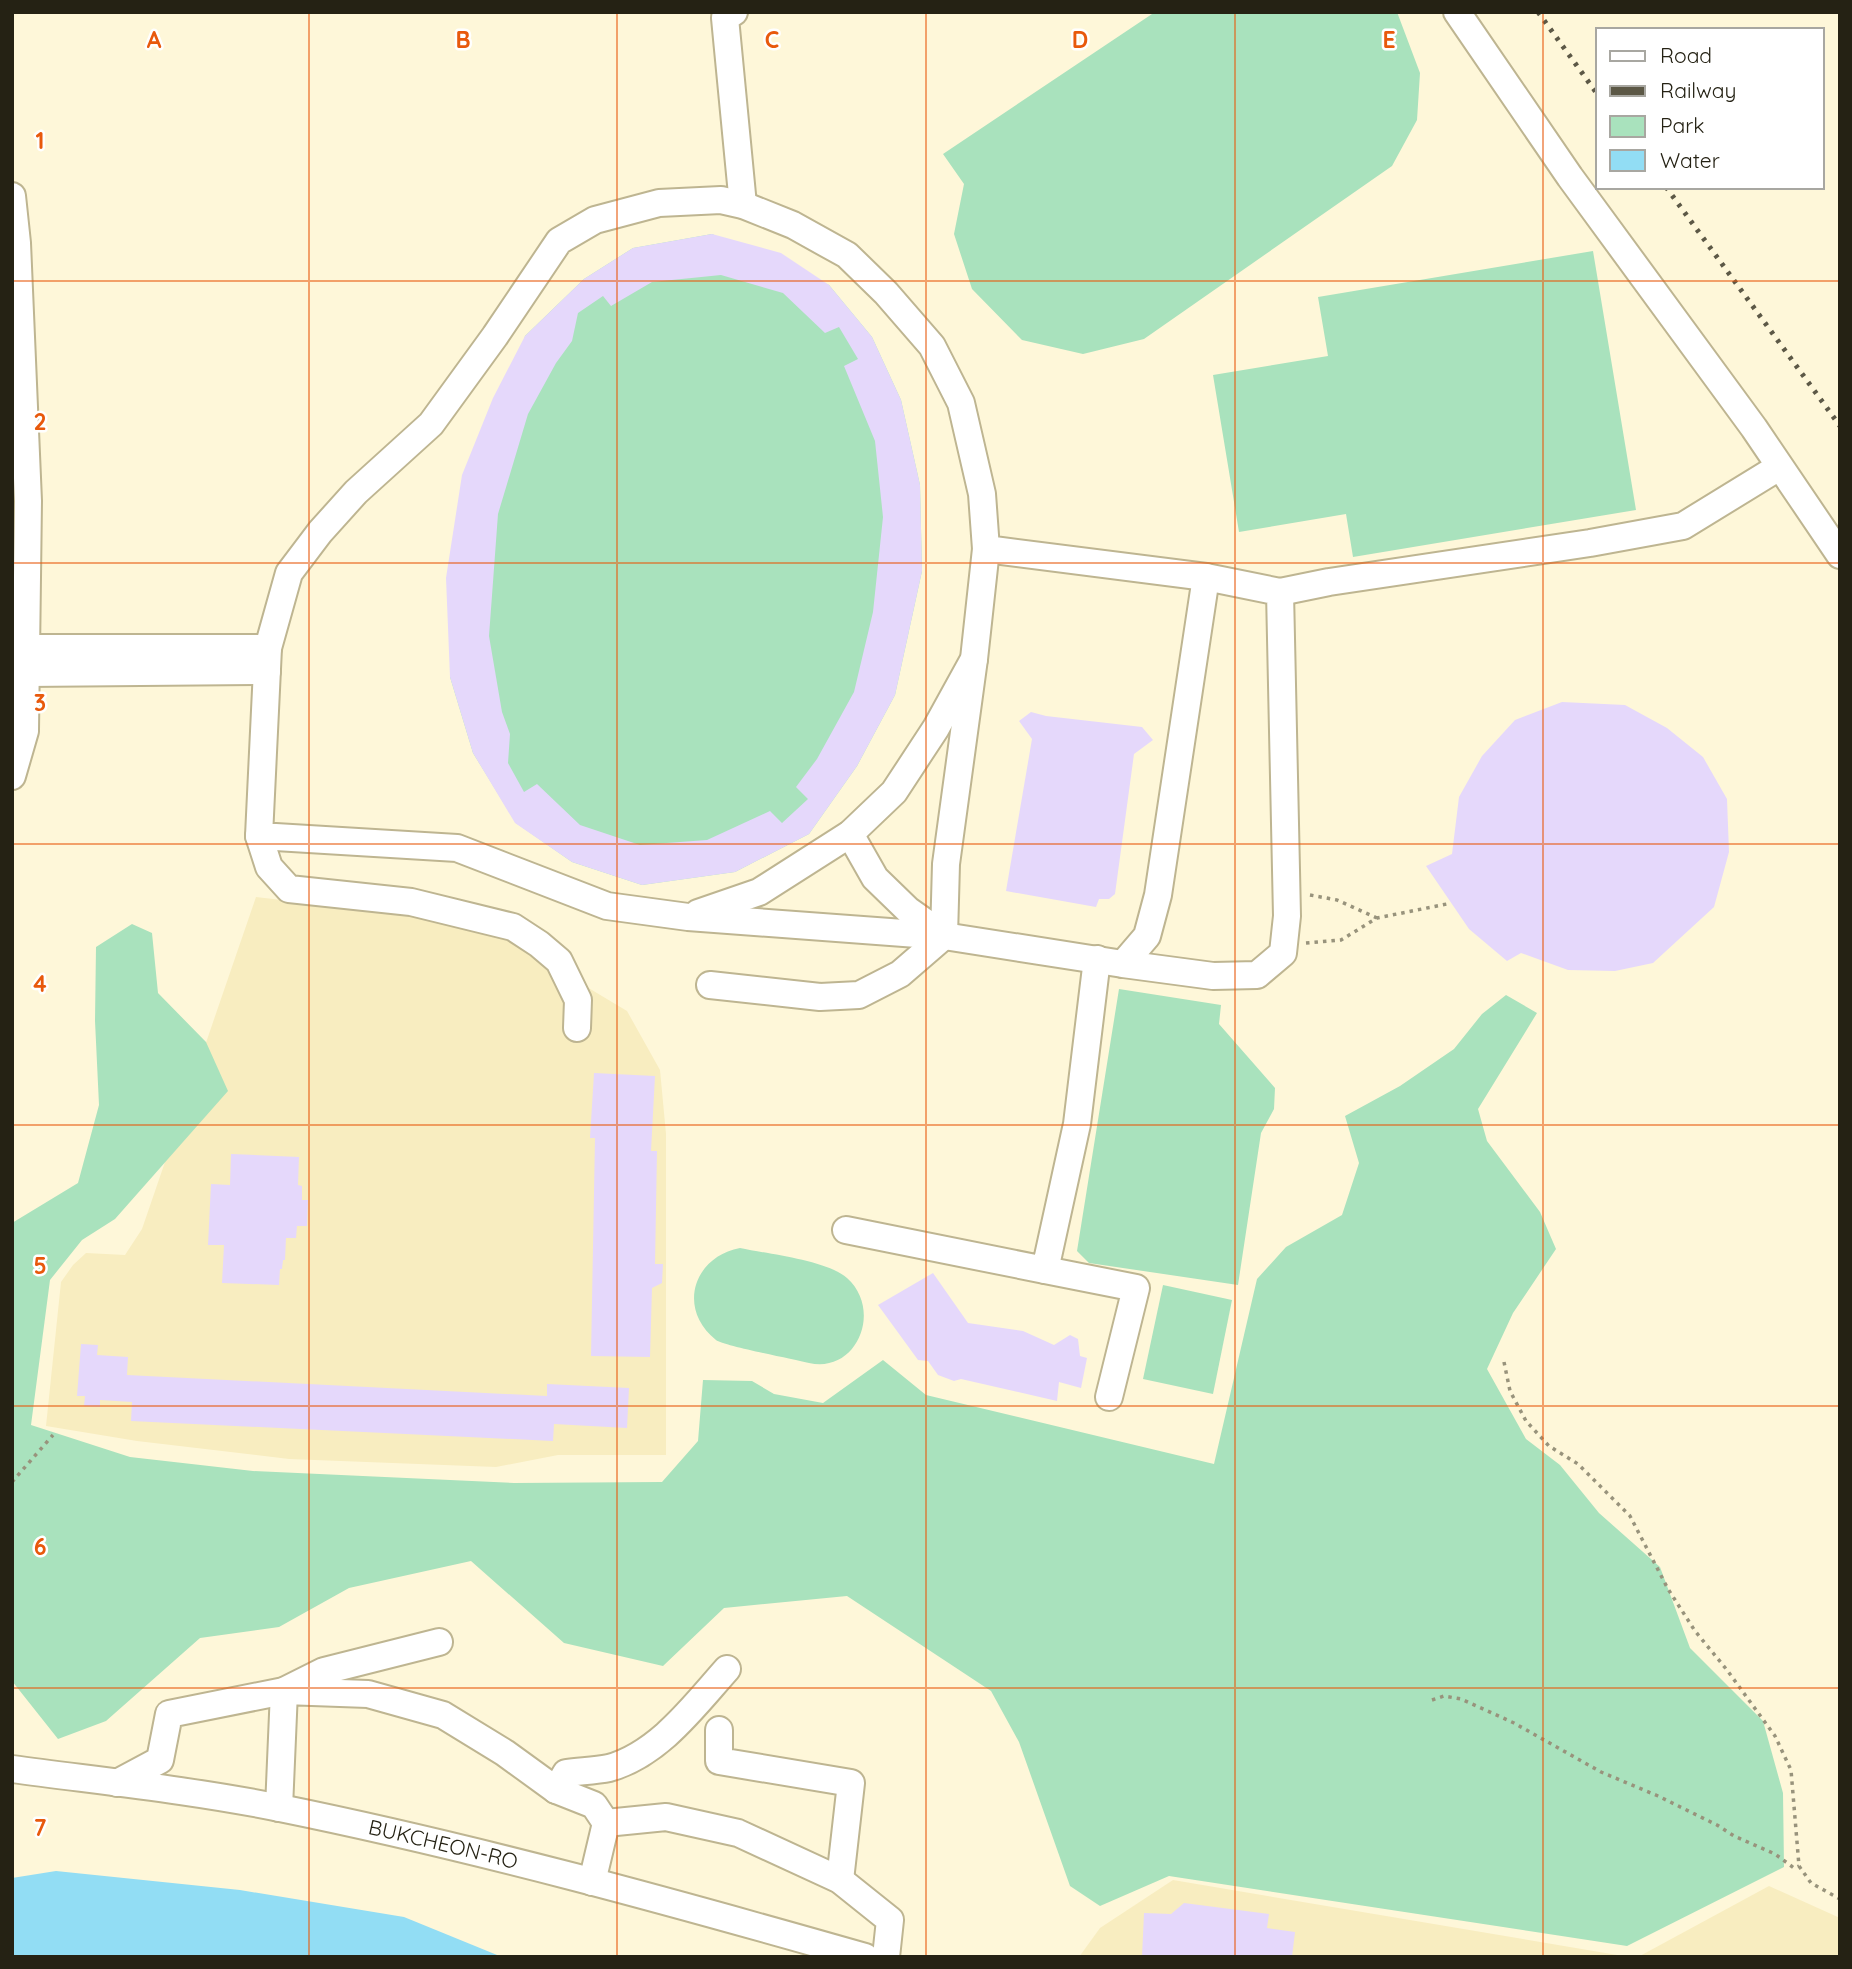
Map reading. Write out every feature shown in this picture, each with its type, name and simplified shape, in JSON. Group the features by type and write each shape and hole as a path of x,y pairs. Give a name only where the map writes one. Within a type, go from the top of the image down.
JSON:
{"street":[{"path":"734,12 725,18 743,205"},
{"path":"1457,12 1570,177 1754,428 1840,555"},
{"path":"12,196 17,243 28,501 23,663 25,731 12,776"},
{"path":"577,1028 578,1000 559,961 539,944 513,928 411,902 289,889 269,867 258,835 267,660 289,573 320,532 356,492 432,424 559,241 595,220 659,202 721,200 743,205 793,225 847,255 886,293 932,346 961,403 982,494 986,549 946,864 944,936 900,974 859,995 820,996 710,985"},
{"path":"986,549 1206,577 1280,592 1683,526 1779,467"},
{"path":"1123,964 1147,936 1158,895 1206,577"},
{"path":"258,835 457,848 607,906 688,917 944,936 1213,976 1257,975 1283,953 1287,916 1280,592"},
{"path":"688,917 759,891 850,834 894,792 936,728 974,659"},
{"path":"23,663 267,660"},
{"path":"850,834 875,878 908,910 944,936"},
{"path":"1045,1270 1077,1124 1097,959"},
{"path":"846,1230 1136,1288 1109,1397"},
{"path":"117,1783 160,1760 169,1714 284,1690 324,1671 439,1642"},
{"path":"556,1790 566,1773 609,1768 648,1751 727,1669"},
{"path":"284,1690 368,1693 443,1715 505,1753 556,1790 594,1805 606,1823 592,1882"},
{"path":"279,1808 284,1690"},
{"path":"719,1730 719,1761 851,1783 840,1880"},
{"name":"BUKCHEON-RO","path":"12,1769 279,1808 592,1882 706,1911 865,1957"},
{"path":"606,1823 666,1817 738,1833 840,1880 890,1920 886,1957"}],"path":[{"path":"1286,891 1336,900 1377,918"},
{"path":"1283,946 1341,940 1377,918 1447,904"},
{"path":"1504,1363 1510,1391 1526,1421 1549,1446 1578,1464 1630,1516 1668,1589 1695,1631 1775,1737 1791,1770 1799,1866 1811,1883 1840,1899"},
{"path":"12,1482 52,1435"},
{"path":"1432,1700 1444,1696 1461,1699 1514,1723 1601,1772 1658,1796 1775,1854 1794,1868 1799,1866"}],"shaded area":[{"path":"256,897 410,915 505,938 627,1011 660,1070 666,1134 666,1455 558,1455 496,1467 289,1459 137,1441 46,1426 61,1282 86,1253 125,1255 142,1229"},
{"path":"1173,1880 1629,1957 1079,1957 1100,1928"},
{"path":"1769,1886 1840,1918 1840,1957 1638,1957"}],"green space":[{"path":"1155,12 1397,12 1420,73 1417,120 1392,166 1144,339 1083,354 1022,340 972,289 954,234 964,184 943,154"},
{"path":"712,234 829,285 872,337 901,400 920,485 922,571 895,695 857,766 809,834 735,872 642,885 572,862 516,823 473,753 450,677 525,336 584,279 633,248"},
{"path":"1593,251 1636,510 1353,557 1346,514 1239,532 1213,375 1328,356 1318,297"},
{"path":"132,924 152,933 158,993 206,1042 228,1091 115,1219 82,1240 50,1280 31,1425 130,1457 253,1471 514,1483 662,1482 698,1441 703,1380 752,1381 774,1394 823,1403 883,1360 926,1395 1214,1464 1257,1279 1286,1247 1342,1215 1359,1163 1345,1116 1400,1086 1454,1049 1482,1014 1506,995 1537,1013 1478,1109 1487,1141 1540,1212 1556,1249 1513,1313 1487,1369 1526,1439 1560,1465 1599,1513 1660,1567 1690,1648 1763,1721 1783,1793 1784,1867 1627,1946 1169,1876 1100,1906 1070,1886 1019,1742 991,1691 847,1596 724,1608 663,1666 564,1643 471,1561 349,1588 279,1627 200,1638 106,1721 58,1739 12,1681 12,1223 78,1183 99,1105 95,1021 96,947"},
{"path":"1119,989 1221,1005 1219,1024 1275,1088 1274,1109 1261,1133 1238,1285 1089,1263 1077,1251"},
{"path":"740,1248 811,1262 847,1278 858,1291 863,1306 860,1337 852,1349 840,1359 826,1364 809,1363 716,1340 704,1328 697,1314 694,1300 696,1286 701,1273 711,1262 724,1253"},
{"path":"1163,1285 1232,1300 1213,1394 1143,1379"}],"water":[{"path":"56,1871 240,1890 404,1917 502,1957 12,1957 12,1878"}],"building":[{"path":"712,234 781,253 829,285 872,337 901,400 920,485 922,571 895,695 857,766 809,834 735,872 642,885 572,862 515,823 473,753 450,677 446,578 462,475 493,398 525,336 584,279 633,248","holes":["721,275 783,293 825,333 839,327 858,359 844,366 875,441 883,517 873,612 854,692 817,759 796,787 808,799 782,823 770,811 707,840 640,845 580,825 537,784 524,792 508,763 510,734 502,712 489,636 498,514 528,414 556,363 572,341 578,313 603,296 611,306 652,282"]},
{"path":"1562,702 1625,705 1667,728 1703,757 1727,799 1729,852 1714,907 1653,963 1615,971 1568,970 1521,953 1507,961 1469,929 1426,866 1452,854 1459,797 1482,756 1515,720"},
{"path":"1031,712 1142,727 1153,740 1134,754 1115,894 1109,899 1099,899 1096,907 1006,891 1032,739 1019,721"},
{"path":"594,1073 655,1076 651,1151 657,1151 655,1264 663,1264 662,1283 652,1288 650,1357 591,1356 595,1138 590,1138"},
{"path":"231,1154 299,1157 298,1185 302,1186 302,1200 308,1200 307,1226 297,1226 296,1238 286,1238 285,1260 280,1269 279,1285 222,1283 224,1245 208,1245 211,1184 230,1185"},
{"path":"933,1273 968,1323 1023,1331 1054,1345 1070,1335 1078,1339 1080,1356 1087,1358 1081,1388 1059,1382 1057,1401 961,1379 954,1381 938,1375 928,1361 918,1360 878,1305"},
{"path":"81,1344 98,1345 97,1355 128,1357 127,1375 547,1396 547,1384 629,1388 627,1428 554,1424 553,1441 131,1421 132,1402 100,1400 100,1407 84,1406 85,1396 77,1396"},
{"path":"1184,1903 1269,1914 1267,1928 1295,1932 1292,1957 1142,1957 1144,1913 1171,1914"}],"railway":[{"path":"1538,12 1596,92"},
{"path":"1667,189 1840,426"}]}
